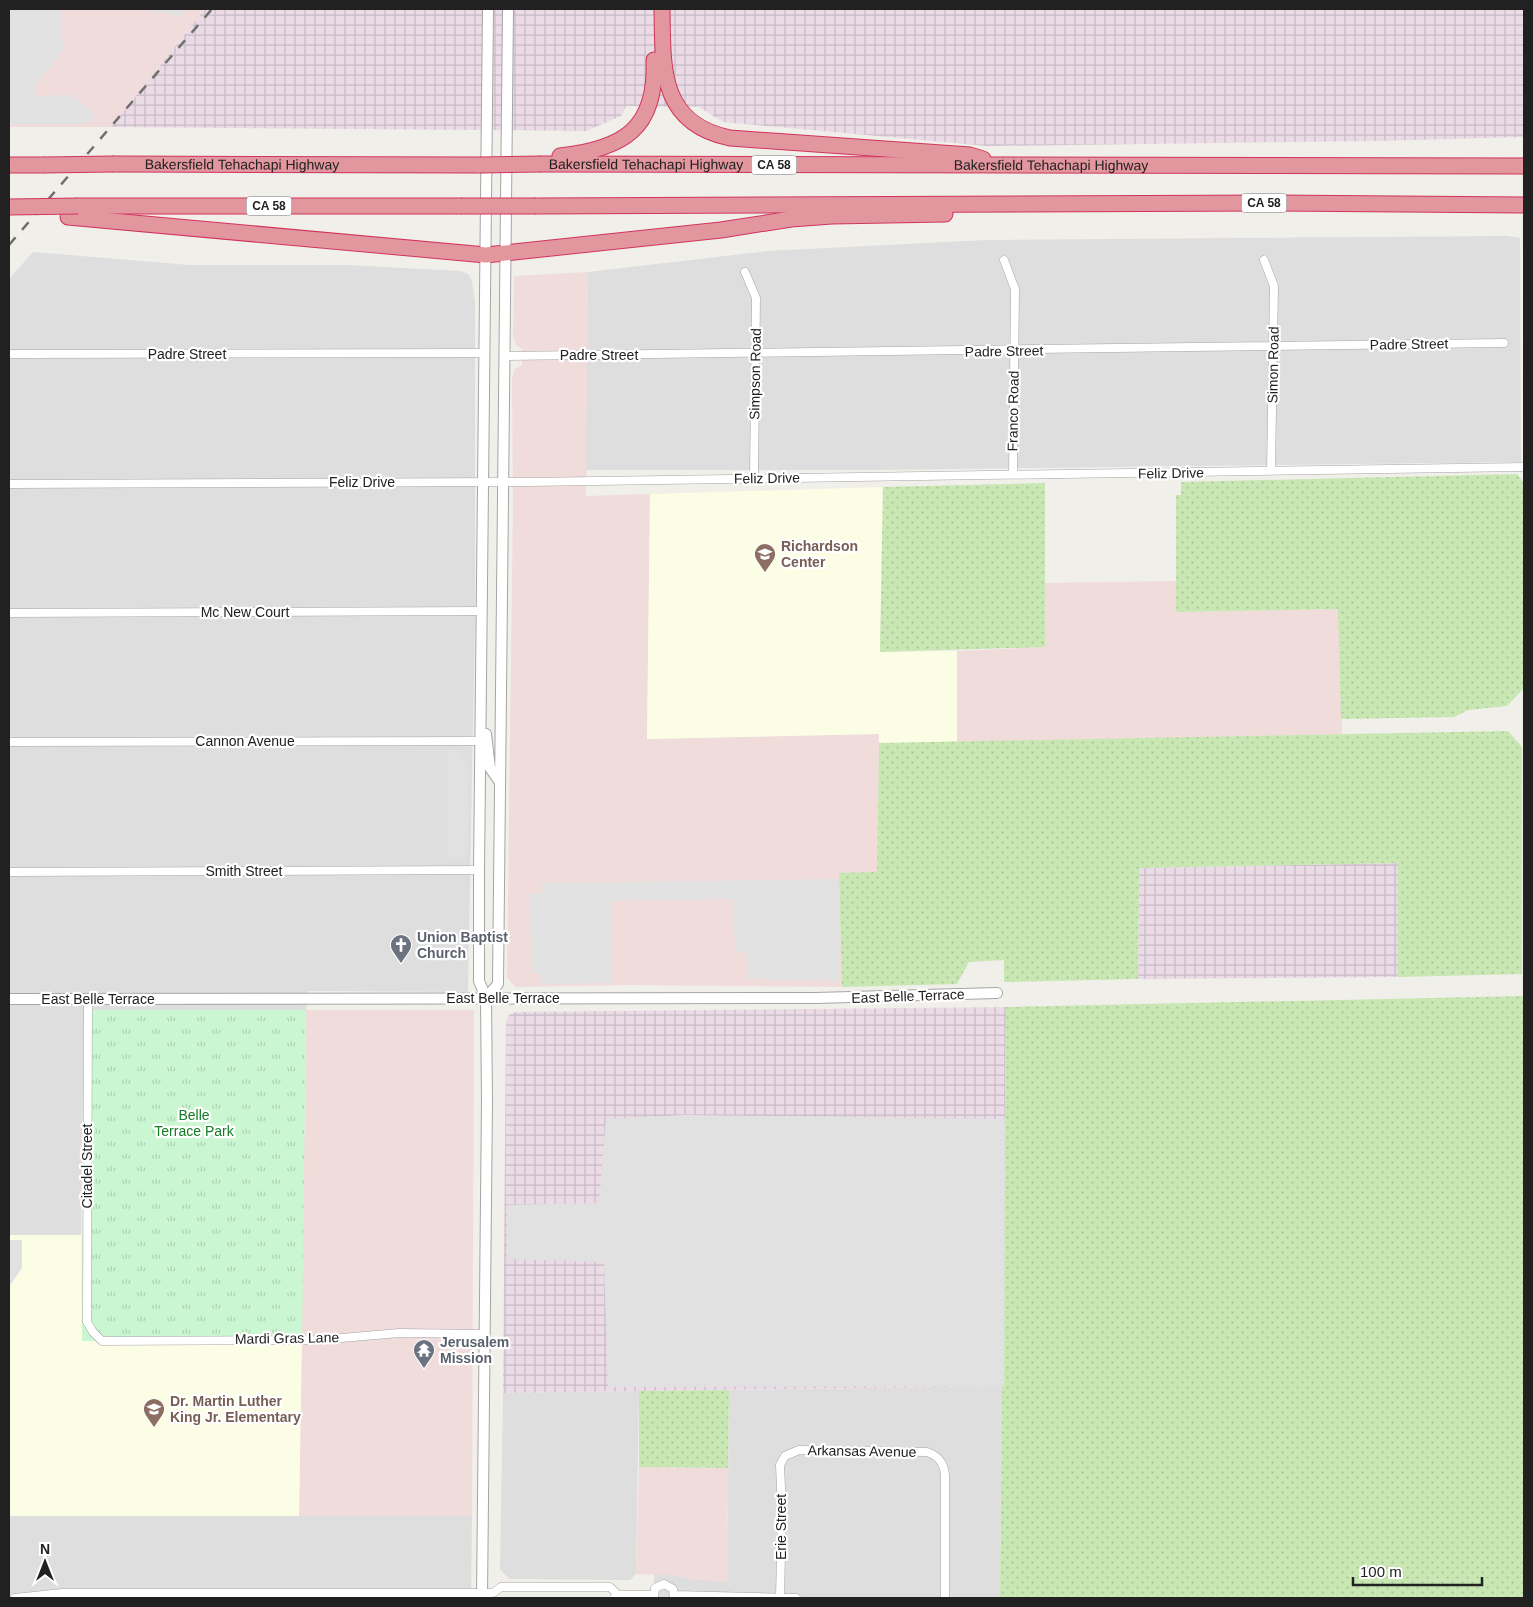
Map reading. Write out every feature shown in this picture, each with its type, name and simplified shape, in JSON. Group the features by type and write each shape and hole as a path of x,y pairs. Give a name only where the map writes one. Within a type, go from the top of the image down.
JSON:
{"highway":[{"path":"540,161 604,149 627,135 637,125 650,102 654,87 652,9"},
{"path":"662,9 663,68 668,88 676,105 685,115 707,131 730,138 970,155 1008,166"},
{"name":"Bakersfield Tehachapi Highway","path":"9,165 480,165 540,161 1008,166 1524,166"},
{"path":"9,207 73,211 486,255 721,230 800,219 964,214 1004,204"},
{"name":"CA 58","path":"73,211 460,206 1524,205"}],"street":[{"path":"482,1596 487,1101 486,998 479,981 479,870 488,9"},
{"path":"486,998 498,984 508,9"},
{"name":"Franco Road","path":"1004,260 1015,289 1013,475"},
{"name":"Simon Road","path":"1264,260 1274,286 1272,471"},
{"name":"Simpson Road","path":"745,272 756,298 754,478"},
{"name":"Padre Street","path":"504,356 1504,343"},
{"name":"Padre Street","path":"9,354 485,353"},
{"name":"Feliz Drive","path":"9,484 503,482 1524,467"},
{"name":"Mc New Court","path":"9,613 482,612"},
{"path":"481,693 490,768 499,781"},
{"name":"Cannon Avenue","path":"9,742 481,741"},
{"name":"Smith Street","path":"9,872 479,870"},
{"name":"East Belle Terrace","path":"9,999 815,998 997,993"},
{"name":"Citadel Street","path":"88,999 87,1309 88,1322 93,1332"},
{"name":"Mardi Gras Lane","path":"93,1332 102,1341 318,1340 398,1333 485,1334"},
{"name":"Arkansas Avenue","path":"785,1456 799,1450 927,1452 940,1459 944,1466 945,1475 945,1598"},
{"name":"Erie Street","path":"780,1598 782,1510 780,1465 785,1456"},
{"path":"15,1598 62,1593 482,1596 493,1593 501,1587 610,1587 616,1596 653,1596 655,1588 664,1584 671,1586 675,1597 796,1598"},
{"path":"493,1593 500,1598"}],"shaded area":[{"path":"9,9 205,9 111,127 9,127"},
{"path":"9,9 147,9 61,10 63,50 36,86 36,96 72,95 96,115 87,124 9,124"},
{"path":"147,9 186,9 177,19 169,13 150,12"},
{"path":"205,9 1524,9 1524,137 1377,141 987,146 723,122 699,107 626,106 621,116 586,131 111,127"},
{"path":"1507,236 1520,238 1521,462 875,470 585,470 588,272 768,251 987,240"},
{"path":"33,252 189,265 345,265 461,271 468,274 472,281 475,303 475,616 468,992 308,991 306,1010 84,1010 81,1235 9,1235 9,279"},
{"path":"588,272 586,496 650,494 647,739 879,734 877,873 839,873 842,987 630,985 516,987 507,978 513,505 512,377 515,369 522,365 522,349 516,345 513,337 514,276"},
{"name":"Richardson Center","path":"883,487 880,652 957,651 957,743 879,743 879,734 647,739 650,494"},
{"path":"1176,581 1177,612 1339,609 1342,734 957,743 957,651 1045,647 1045,583"},
{"path":"448,750 459,750 468,765 468,851 465,858 461,859 447,859"},
{"path":"1399,863 1398,977 1138,979 1139,868"},
{"path":"839,879 840,981 748,979 746,952 735,951 733,899 612,901 612,983 540,984 541,974 531,973 530,894 541,893 541,883"},
{"path":"1006,1007 1002,1386 503,1393 506,1020 509,1015 515,1012"},
{"path":"306,1010 474,1010 472,1516 299,1516"},
{"path":"684,1115 1005,1119 1004,1386 608,1387 604,1262 507,1259 507,1205 599,1203 606,1119"},
{"name":"Dr. Martin Luther King Jr. Elementary","path":"9,1235 81,1235 82,1341 302,1340 299,1516 9,1516"},
{"path":"9,1240 22,1240 22,1268 9,1287"},
{"path":"1002,1386 1000,1598 654,1598 654,1574 676,1575 690,1579 727,1581 729,1390"},
{"path":"639,1391 636,1574 630,1580 509,1579 500,1569 503,1393"},
{"path":"639,1467 728,1468 727,1582 690,1579 676,1575 636,1574"},
{"path":"9,1516 472,1516 471,1598 9,1598"}],"green space":[{"path":"1517,474 1524,483 1524,688 1507,706 1468,710 1454,717 1341,719 1338,609 1176,612 1176,495 1181,495 1181,482"},
{"path":"1045,483 1045,647 880,652 883,487"},
{"path":"1508,731 1522,747 1522,974 1398,977 1398,863 1139,868 1138,979 1004,982 1004,960 969,962 957,984 842,987 839,873 877,872 879,743"},
{"path":"1524,996 1524,1598 1000,1598 1006,1007"},
{"name":"Belle Terrace Park","path":"84,1010 306,1010 302,1340 82,1341"},
{"path":"729,1390 728,1468 639,1467 639,1391"}],"railway":[{"path":"9,245 212,9"}],"place":[{"name":"Richardson Center","path":"765,573"},
{"name":"Union Baptist Church","path":"401,964"},
{"name":"Jerusalem Mission","path":"424,1369"},
{"name":"Dr. Martin Luther King Jr. Elementary","path":"154,1428"}]}
